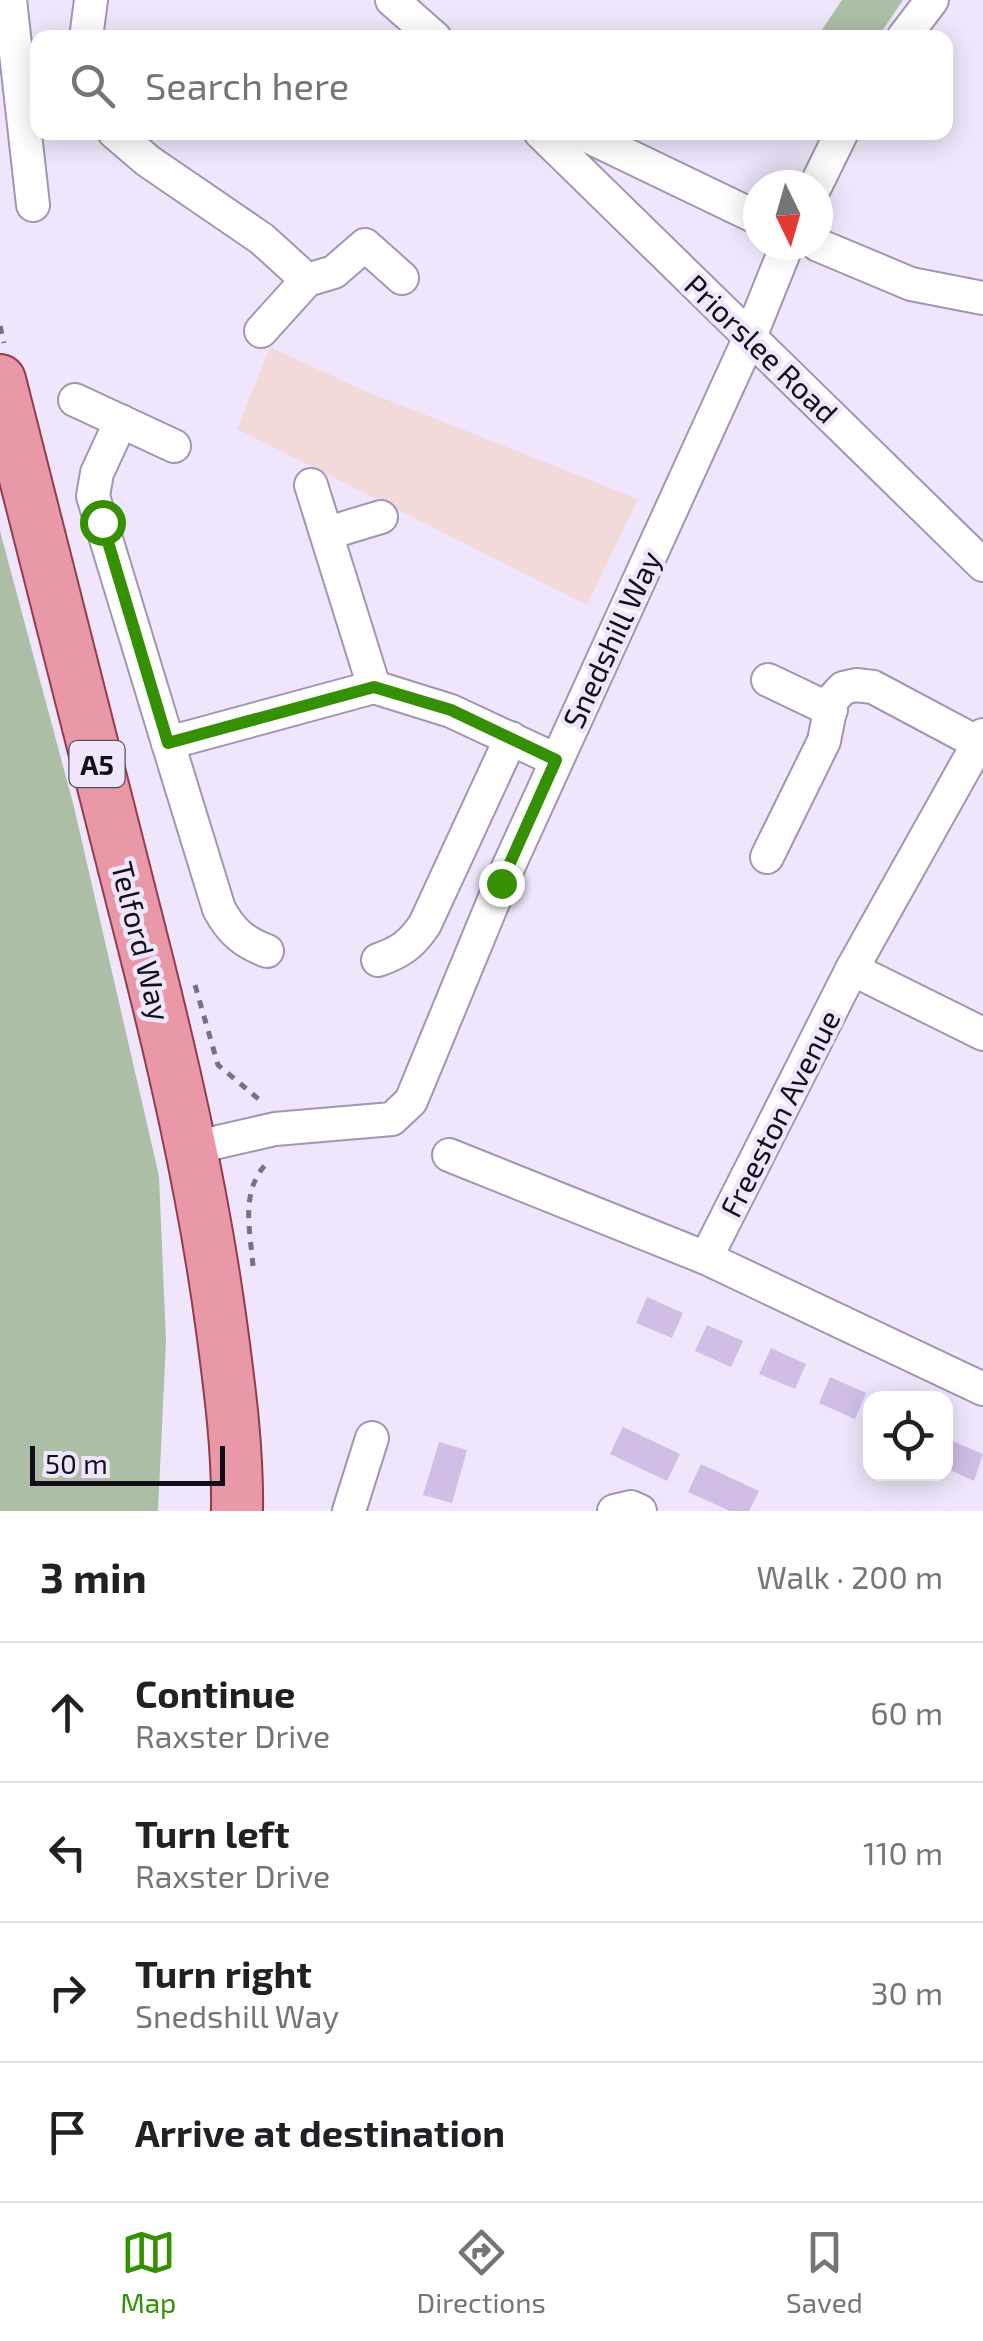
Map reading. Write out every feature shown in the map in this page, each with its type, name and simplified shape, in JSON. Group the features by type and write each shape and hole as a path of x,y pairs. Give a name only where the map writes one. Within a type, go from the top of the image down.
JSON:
{"main road":[{"name":"Telford Way","path":"0,380 192,1148 228,1371 238,1478 237,1511"}],"street":[{"path":"10,0 28,84 32,205"},
{"path":"87,30 92,0"},
{"path":"392,0 426,30"},
{"path":"909,30 932,0"},
{"path":"123,140 262,239 307,280"},
{"name":"Priorslee Road","path":"548,140 983,565"},
{"path":"596,140 743,211"},
{"path":"823,170 838,140"},
{"path":"261,332 307,280 334,272 365,245 402,278"},
{"path":"833,251 912,284 983,298"},
{"name":"Snedshill Way","path":"192,1148 275,1128 392,1119 411,1101 501,883 782,260"},
{"path":"75,400 174,446"},
{"path":"120,421 97,473 93,496 218,909 240,938 267,950"},
{"path":"311,485 374,687"},
{"path":"328,533 381,518"},
{"path":"768,680 830,710"},
{"path":"767,857 824,741 832,700 843,688 856,684 872,687 981,739"},
{"path":"168,743 374,687 451,710 556,760"},
{"path":"378,960 402,951 425,924 510,738"},
{"name":"Freeston Avenue","path":"706,1258 852,969 981,739"},
{"path":"852,969 983,1034"},
{"path":"448,1155 706,1258 983,1390"},
{"path":"350,1511 372,1438"}],"shaded area":[{"path":"270,347 365,391 638,499 587,605 237,429"}],"green space":[{"path":"842,0 903,0 883,30 822,30"},
{"path":"0,531 74,807 159,1176 166,1341 158,1511 0,1511"}],"building":[{"path":"647,1297 683,1313 672,1338 636,1323"},
{"path":"707,1325 743,1341 731,1367 695,1351"},
{"path":"771,1348 806,1364 795,1389 759,1374"},
{"path":"830,1377 863,1392 855,1419 819,1403"},
{"path":"623,1427 680,1454 667,1481 610,1454"},
{"path":"953,1441 983,1454 974,1481 953,1471"},
{"path":"439,1442 467,1450 452,1503 423,1495"},
{"path":"701,1464 759,1491 749,1511 730,1511 688,1492"}],"route":[{"path":"102,522 168,743 374,687 451,710 556,760 501,883"}]}
